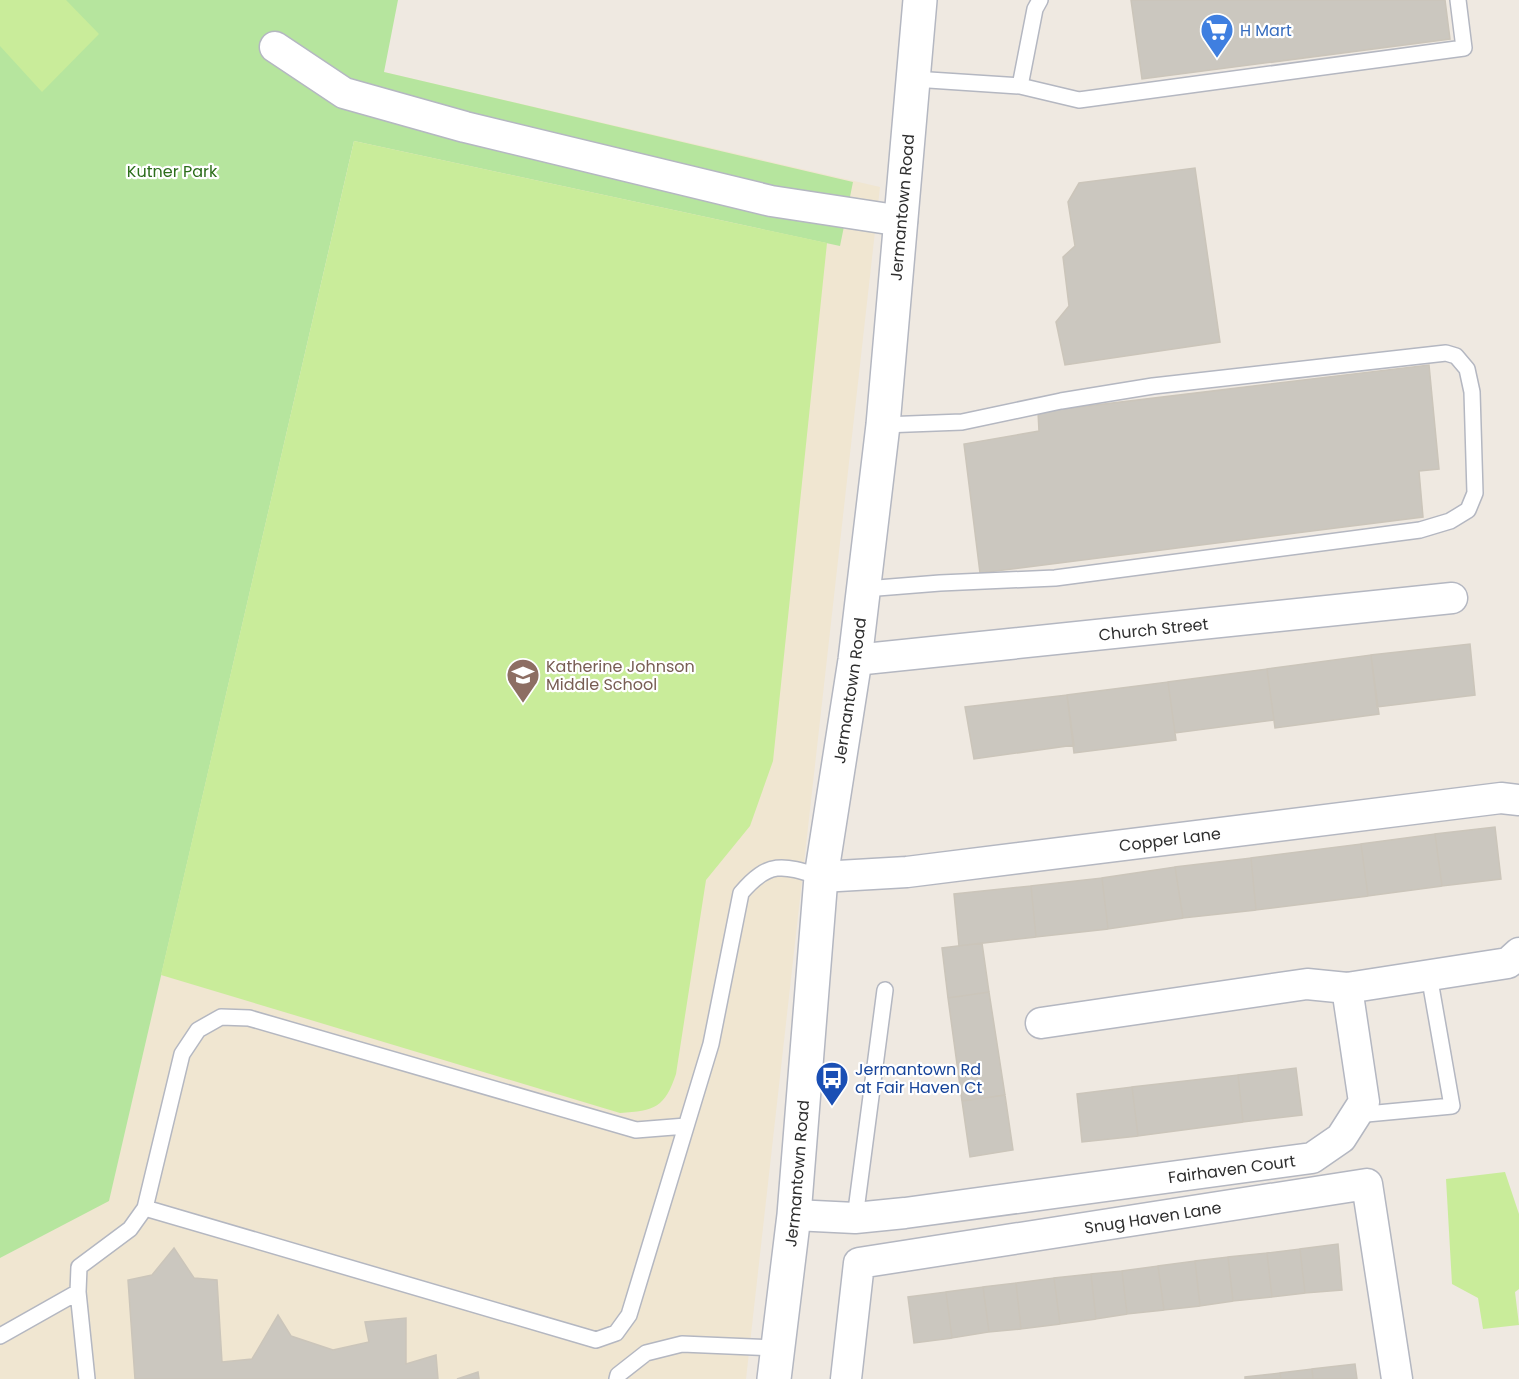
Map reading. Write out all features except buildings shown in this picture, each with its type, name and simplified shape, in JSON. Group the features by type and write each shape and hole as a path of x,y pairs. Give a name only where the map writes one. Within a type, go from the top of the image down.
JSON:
{"main road":[{"name":"Jermantown Road","path":"775,1364 794,1215 821,877 865,590 883,425 920,0"}],"street":[{"path":"275,47 344,93 465,127 771,201 902,221"},
{"name":"Church Street","path":"855,660 1452,598"},
{"name":"Copper Lane","path":"821,877 907,872 1501,798 1519,800"},
{"path":"1041,1023 1307,984 1347,988 1508,963 1519,953"},
{"name":"Fairhaven Court","path":"794,1215 855,1218 1312,1158 1341,1138 1364,1102 1347,988"},
{"name":"Snug Haven Lane","path":"846,1379 859,1263 1367,1184 1397,1379"}],"lane":[{"path":"1020,86 1035,9 1040,0"},
{"path":"914,79 1020,86 1079,100 1464,48 1458,0"},
{"path":"865,590 940,582 1054,578 1420,530 1450,521 1468,510 1475,493 1472,392 1467,369 1456,356 1446,353 1154,386 1061,401 962,422 883,425"},
{"path":"146,1208 596,1340 616,1333 629,1314 711,1044 741,893 755,876 775,867 785,866 821,877"},
{"path":"1356,1115 1452,1106 1429,975"},
{"path":"855,1218 885,990"},
{"path":"87,1379 78,1292 79,1267 130,1228 146,1208 182,1054 198,1030 221,1017 249,1018 636,1130 686,1126"},
{"path":"0,1336 78,1292"},
{"path":"617,1379 618,1375 646,1353 682,1344 775,1364"}],"shaded area":[{"name":"Katherine Johnson Middle School","path":"371,69 880,187 746,1379 0,1379 0,1258 109,1200"}],"green space":[{"name":"Kutner Park","path":"0,0 398,0 384,72 853,182 840,246 354,141 109,1201 0,1258"},
{"path":"0,0 66,0 99,34 42,92 0,46"},
{"path":"354,141 827,243 773,761 750,826 706,880 676,1074 663,1100 642,1111 620,1113 161,975"},
{"path":"1505,1172 1519,1214 1519,1289 1515,1292 1519,1325 1483,1329 1478,1298 1452,1284 1446,1179"}],"place":[{"name":"H Mart","path":"1217,59"},
{"name":"Katherine Johnson Middle School","path":"523,704"},
{"name":"Jermantown Rd at Fair Haven Ct","path":"832,1107"}]}
